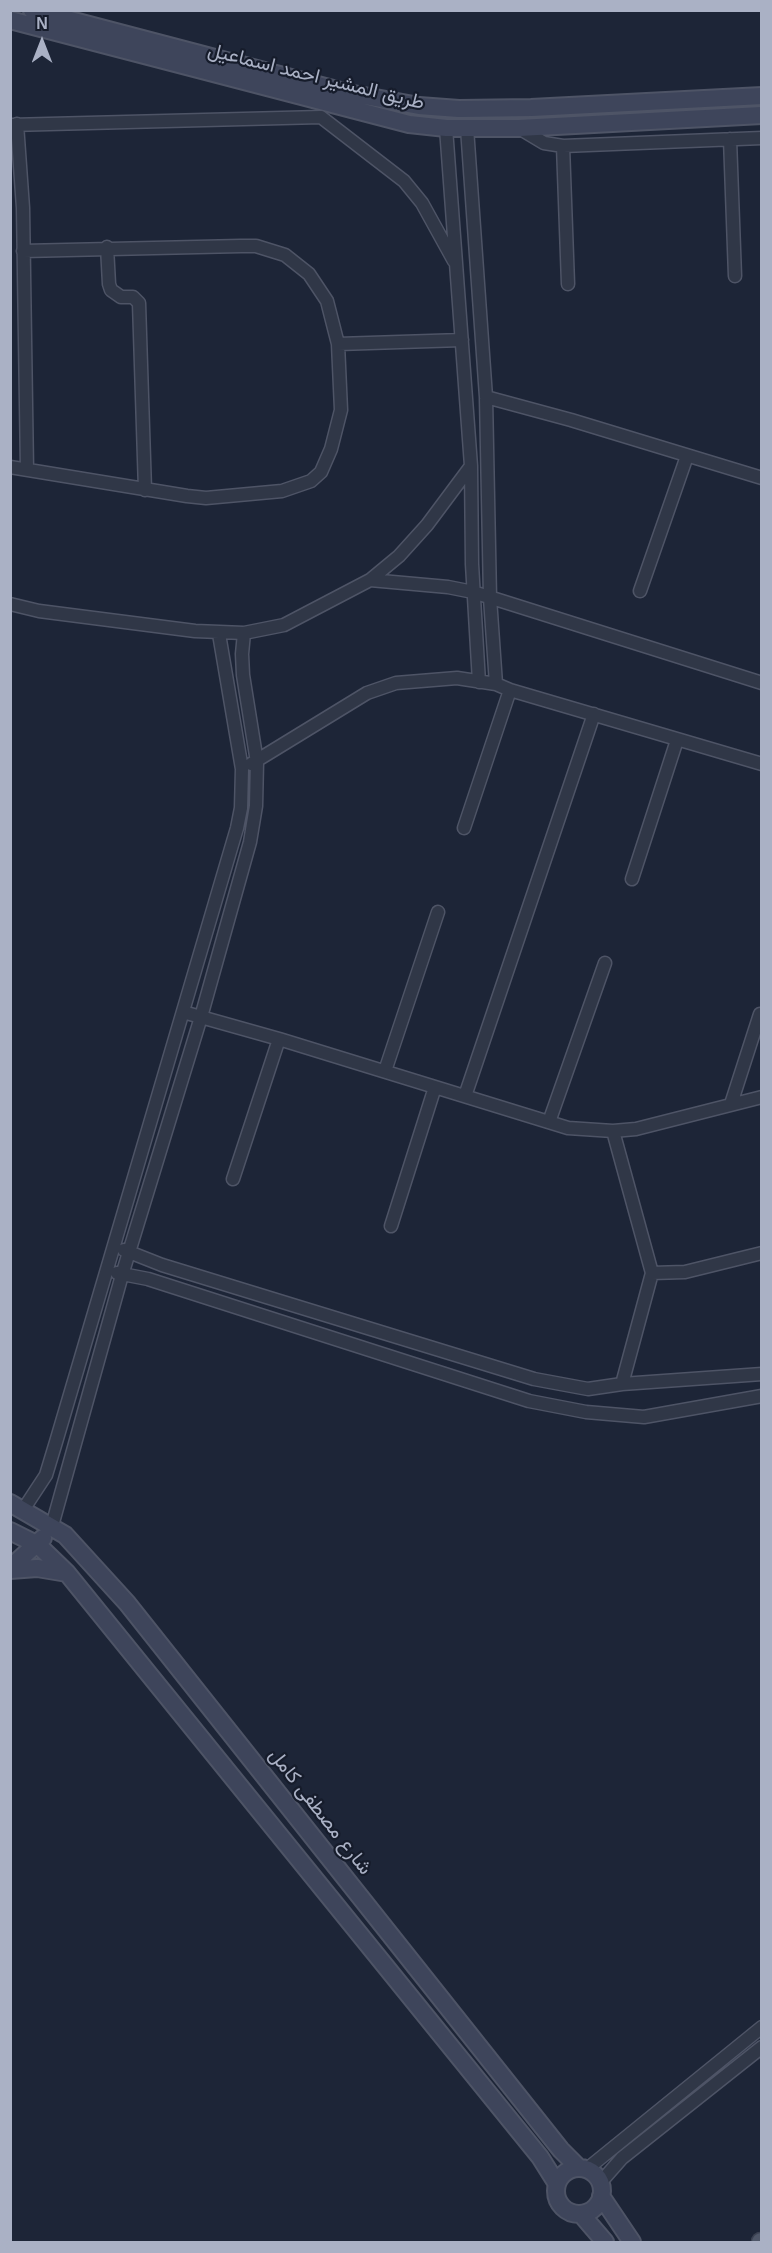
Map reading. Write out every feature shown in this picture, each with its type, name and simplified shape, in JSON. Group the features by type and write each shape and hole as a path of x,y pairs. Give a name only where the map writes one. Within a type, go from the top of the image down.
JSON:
{"street":[{"name":"طريق المشير احمد اسماعيل","path":"32,10 348,93 380,100 442,108 531,108 762,96"},
{"name":"طريق المشير احمد اسماعيل","path":"10,20 323,110 409,124 444,128 519,128 762,115"},
{"path":"442,108 471,466 473,592 479,682"},
{"path":"27,470 23,251 14,125 323,110 404,182 422,203 456,264"},
{"path":"467,128 486,397 490,598 496,684"},
{"path":"519,128 544,143 563,146 762,138"},
{"path":"729,139 735,276"},
{"path":"563,146 568,284"},
{"path":"10,467 206,498 282,491 311,481 321,472 331,448 341,410 338,344 327,301 309,274 298,264 271,249 241,246 23,251"},
{"path":"107,248 111,290 121,297 133,297 139,303 145,490"},
{"path":"338,344 462,340"},
{"path":"486,397 571,420 762,478"},
{"path":"640,591 687,456"},
{"path":"10,604 39,611 219,634 244,633 284,625 370,580 399,556 427,525 471,466"},
{"path":"370,580 448,587 473,592 762,683"},
{"path":"10,1569 38,1545 52,1526 122,1275 131,1252 201,1017 250,842 256,806 257,762 243,675 244,633"},
{"path":"219,634 242,769 242,798 237,828 46,1475 17,1506 12,1533 38,1545 67,1573 540,2157 556,2184"},
{"path":"242,769 257,762 367,693 396,683 457,678 496,684 762,764"},
{"path":"464,828 510,690"},
{"path":"465,1096 594,714"},
{"path":"632,879 677,740"},
{"path":"385,1071 438,912"},
{"path":"549,1122 604,963"},
{"path":"183,1012 279,1039 568,1128 614,1131 636,1129 762,1097"},
{"path":"731,1104 760,1014"},
{"path":"233,1179 279,1039"},
{"path":"392,1226 435,1087"},
{"path":"614,1131 652,1273 622,1384"},
{"path":"114,1246 162,1265 534,1380 588,1389 622,1384 762,1374"},
{"path":"652,1273 685,1272 762,1253"},
{"path":"107,1270 148,1279 530,1401 586,1412 644,1417 762,1396"},
{"path":"56,1442 73,1447"},
{"name":"شارع مصطفى كامل","path":"17,1506 65,1535 148,1629 554,2141 583,2168"},
{"path":"10,1569 37,1568 67,1573"},
{"path":"605,2242 581,2214 562,2207 555,2194 556,2184 562,2174 568,2170 583,2168 762,2027"},
{"path":"581,2214 594,2208 601,2189 622,2158 762,2047"},
{"path":"583,2168 597,2176 601,2189 632,2242"}]}
